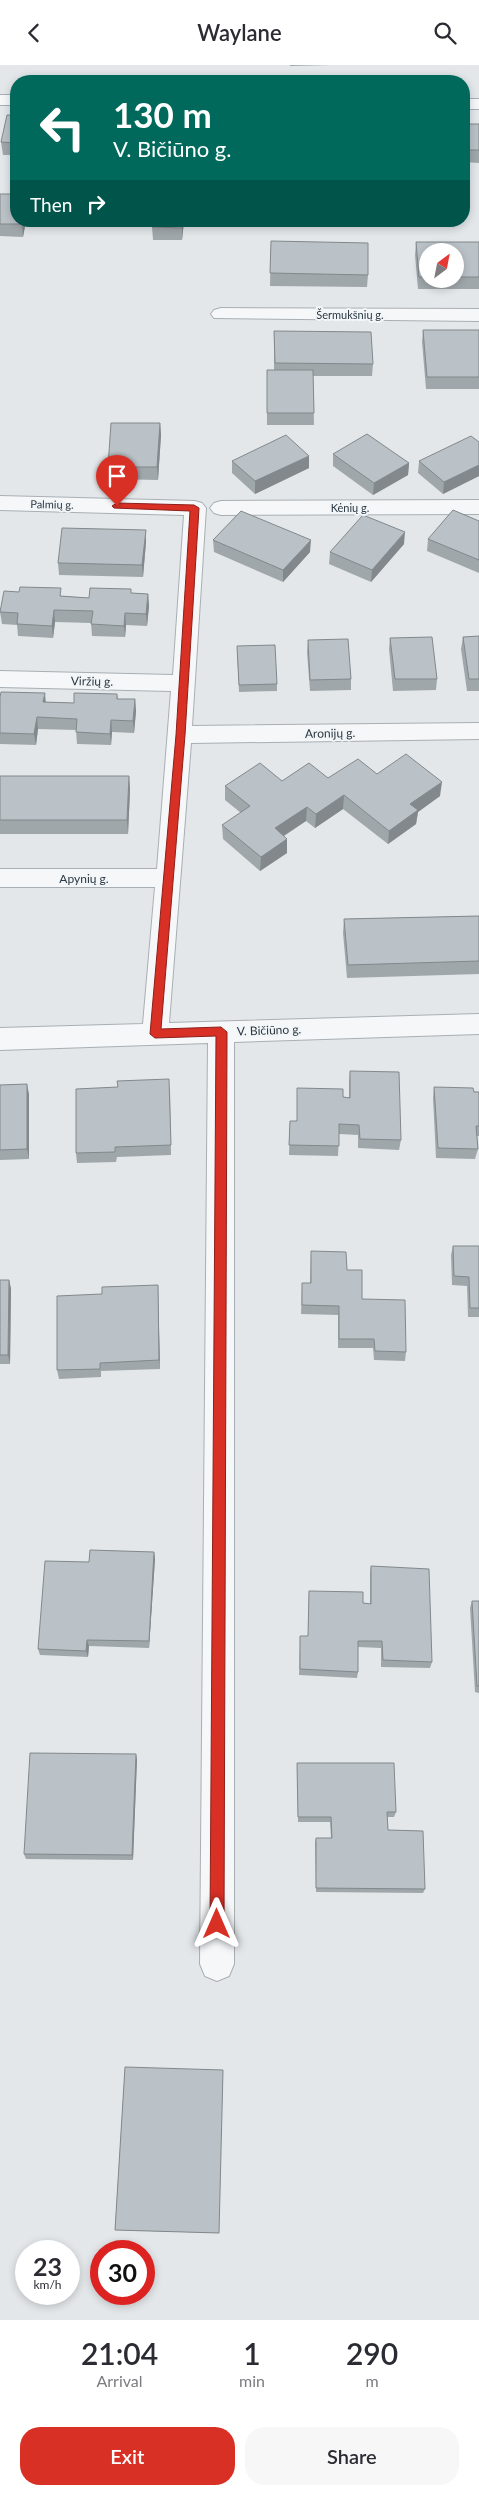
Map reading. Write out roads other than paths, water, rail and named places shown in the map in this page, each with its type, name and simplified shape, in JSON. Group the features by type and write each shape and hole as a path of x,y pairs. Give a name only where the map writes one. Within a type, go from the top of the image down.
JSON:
{"street":[{"name":"Šermukšnių g.","path":"221,314 479,315"},
{"name":"Palmių g.","path":"0,503 194,508 184,683"},
{"name":"Kėnių g.","path":"220,508 479,507"},
{"name":"Viržių g.","path":"0,679 184,683"},
{"path":"155,1034 184,683"},
{"name":"Aronijų g.","path":"180,735 479,731"},
{"name":"Apynių g.","path":"0,878 168,878"},
{"name":"V. Bičiūno g.","path":"0,1039 479,1024"},
{"path":"217,1964 221,1032"}]}
